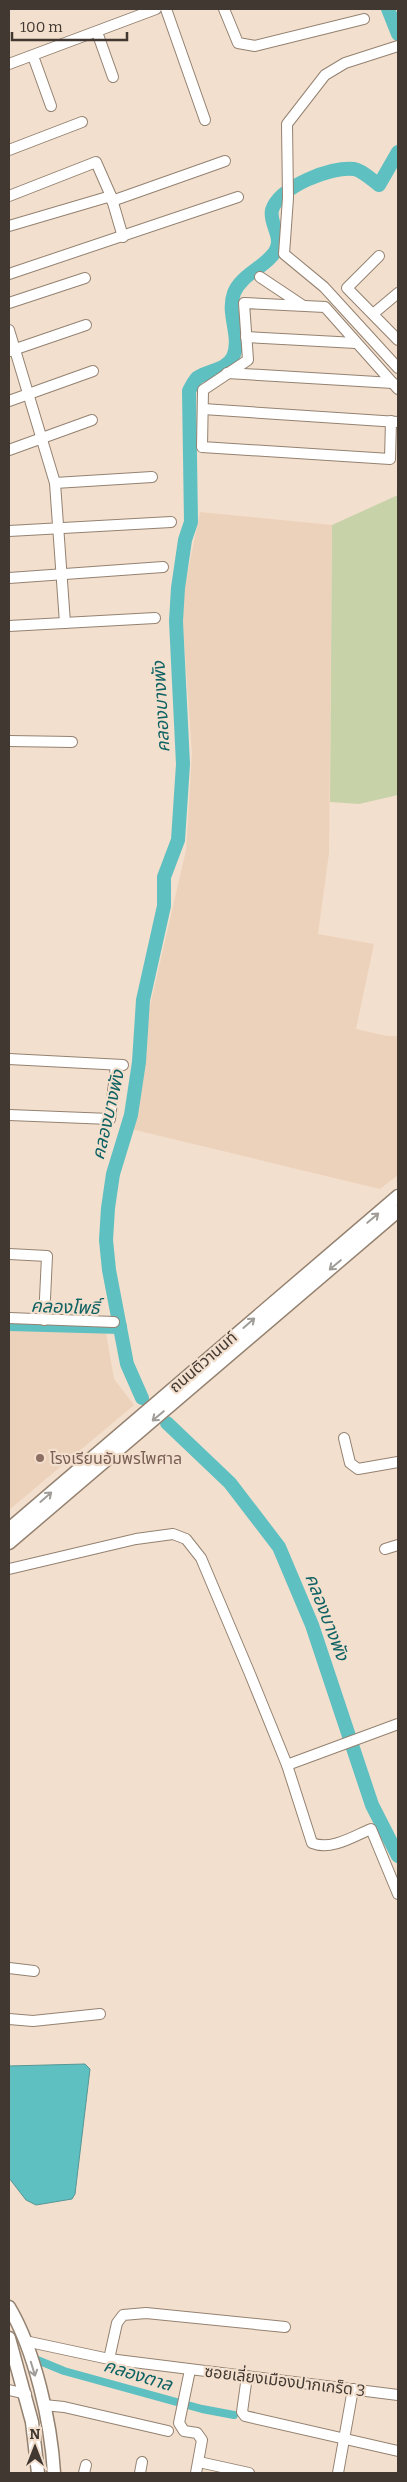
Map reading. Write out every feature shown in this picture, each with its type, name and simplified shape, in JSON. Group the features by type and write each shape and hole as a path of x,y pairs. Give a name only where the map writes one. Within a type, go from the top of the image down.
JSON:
{"main road":[{"name":"ถนนติวานนท์","path":"9,1528 398,1196"},
{"name":"ถนนติวานนท์","path":"9,1543 398,1211"},
{"path":"9,2307 25,2341 44,2405 52,2445 54,2473"},
{"path":"9,2338 26,2394 32,2422 38,2473"}],"street":[{"path":"9,64 154,9"},
{"path":"166,9 206,120"},
{"path":"224,9 238,43 255,46 364,19"},
{"path":"97,32 113,77"},
{"path":"398,46 395,49 345,63 325,75 287,124 288,194 284,254 324,287 398,368"},
{"path":"32,56 51,106"},
{"path":"9,150 82,122"},
{"path":"9,226 111,198 225,161"},
{"path":"9,196 94,162 98,164 101,170 123,238"},
{"path":"9,274 123,238 238,198"},
{"path":"379,256 347,288 398,340"},
{"path":"260,277 302,306"},
{"path":"9,303 85,278"},
{"path":"373,314 398,293"},
{"path":"203,409 395,422 390,459 202,447 203,390 248,360 244,303 325,307 396,386"},
{"path":"12,350 86,325"},
{"path":"9,330 12,350 43,438 55,483 65,623"},
{"path":"246,337 356,343"},
{"path":"9,400 93,371"},
{"path":"227,373 396,386"},
{"path":"9,450 92,420"},
{"path":"55,483 152,477"},
{"path":"9,531 171,522"},
{"path":"9,578 163,568"},
{"path":"9,626 155,618"},
{"path":"9,741 72,742"},
{"path":"9,1059 120,1065 110,1119 9,1114"},
{"path":"9,1254 47,1256 44,1320"},
{"path":"9,1318 114,1322"},
{"path":"344,1438 350,1463 358,1469 398,1462"},
{"path":"9,1569 136,1539 173,1534 186,1539 201,1558 287,1764 312,1843 319,1846 333,1845 371,1829 398,1894"},
{"path":"385,1549 398,1546"},
{"path":"287,1764 398,1724"},
{"path":"9,1968 34,1971"},
{"path":"9,2019 33,2021 100,2014"},
{"path":"109,2359 116,2323 123,2315 146,2313 285,2327"},
{"name":"ซอยเลี่ยงเมืองปากเกร็ด 3","path":"25,2341 109,2359 398,2395"},
{"path":"190,2370 179,2422 184,2430 197,2433 201,2437 202,2444 196,2473"},
{"path":"247,2376 242,2412 245,2416 398,2451"},
{"path":"338,2473 353,2389"},
{"path":"9,2390 26,2394"},
{"path":"44,2405 64,2407 168,2430"},
{"path":"140,2473 142,2462"},
{"path":"199,2462 249,2473"}],"shaded area":[{"path":"200,512 332,525 329,853 318,934 374,944 356,1029 387,1036 398,1036 398,1175 380,1189 131,1129 146,1023 186,850 192,754 182,610 183,595"},
{"name":"โรงเรียนอัมพรไพศาล","path":"9,1329 106,1333 114,1379 134,1405 9,1510"}],"green space":[{"path":"398,495 398,795 359,804 330,802 332,525"}],"water":[{"path":"85,2064 90,2069 75,2194 72,2199 36,2205 26,2200 9,2178 9,2066"}],"waterway":[{"name":"คลองบางพัง","path":"388,9 398,34"},
{"name":"คลองบางพัง","path":"142,1398 127,1364 109,1270 106,1240 113,1174 131,1115 139,1062 143,1000 164,906 164,877 178,840 183,764 176,621 178,588 185,540 191,522 189,391 197,378 221,368 230,362 233,357 236,342 232,309 234,293 237,286 267,261 276,250 278,240 272,220 272,210 277,202 295,186 332,171 354,169 360,171 379,185 398,152"},
{"name":"คลองโพธิ์","path":"9,1324 120,1327"},
{"name":"คลองบางพัง","path":"167,1423 230,1483 279,1547 312,1625 372,1805 398,1856"},
{"name":"คลองตาล","path":"35,2359 64,2371 202,2409 234,2415"}],"place":[{"name":"โรงเรียนอัมพรไพศาล","path":"40,1458"}]}
